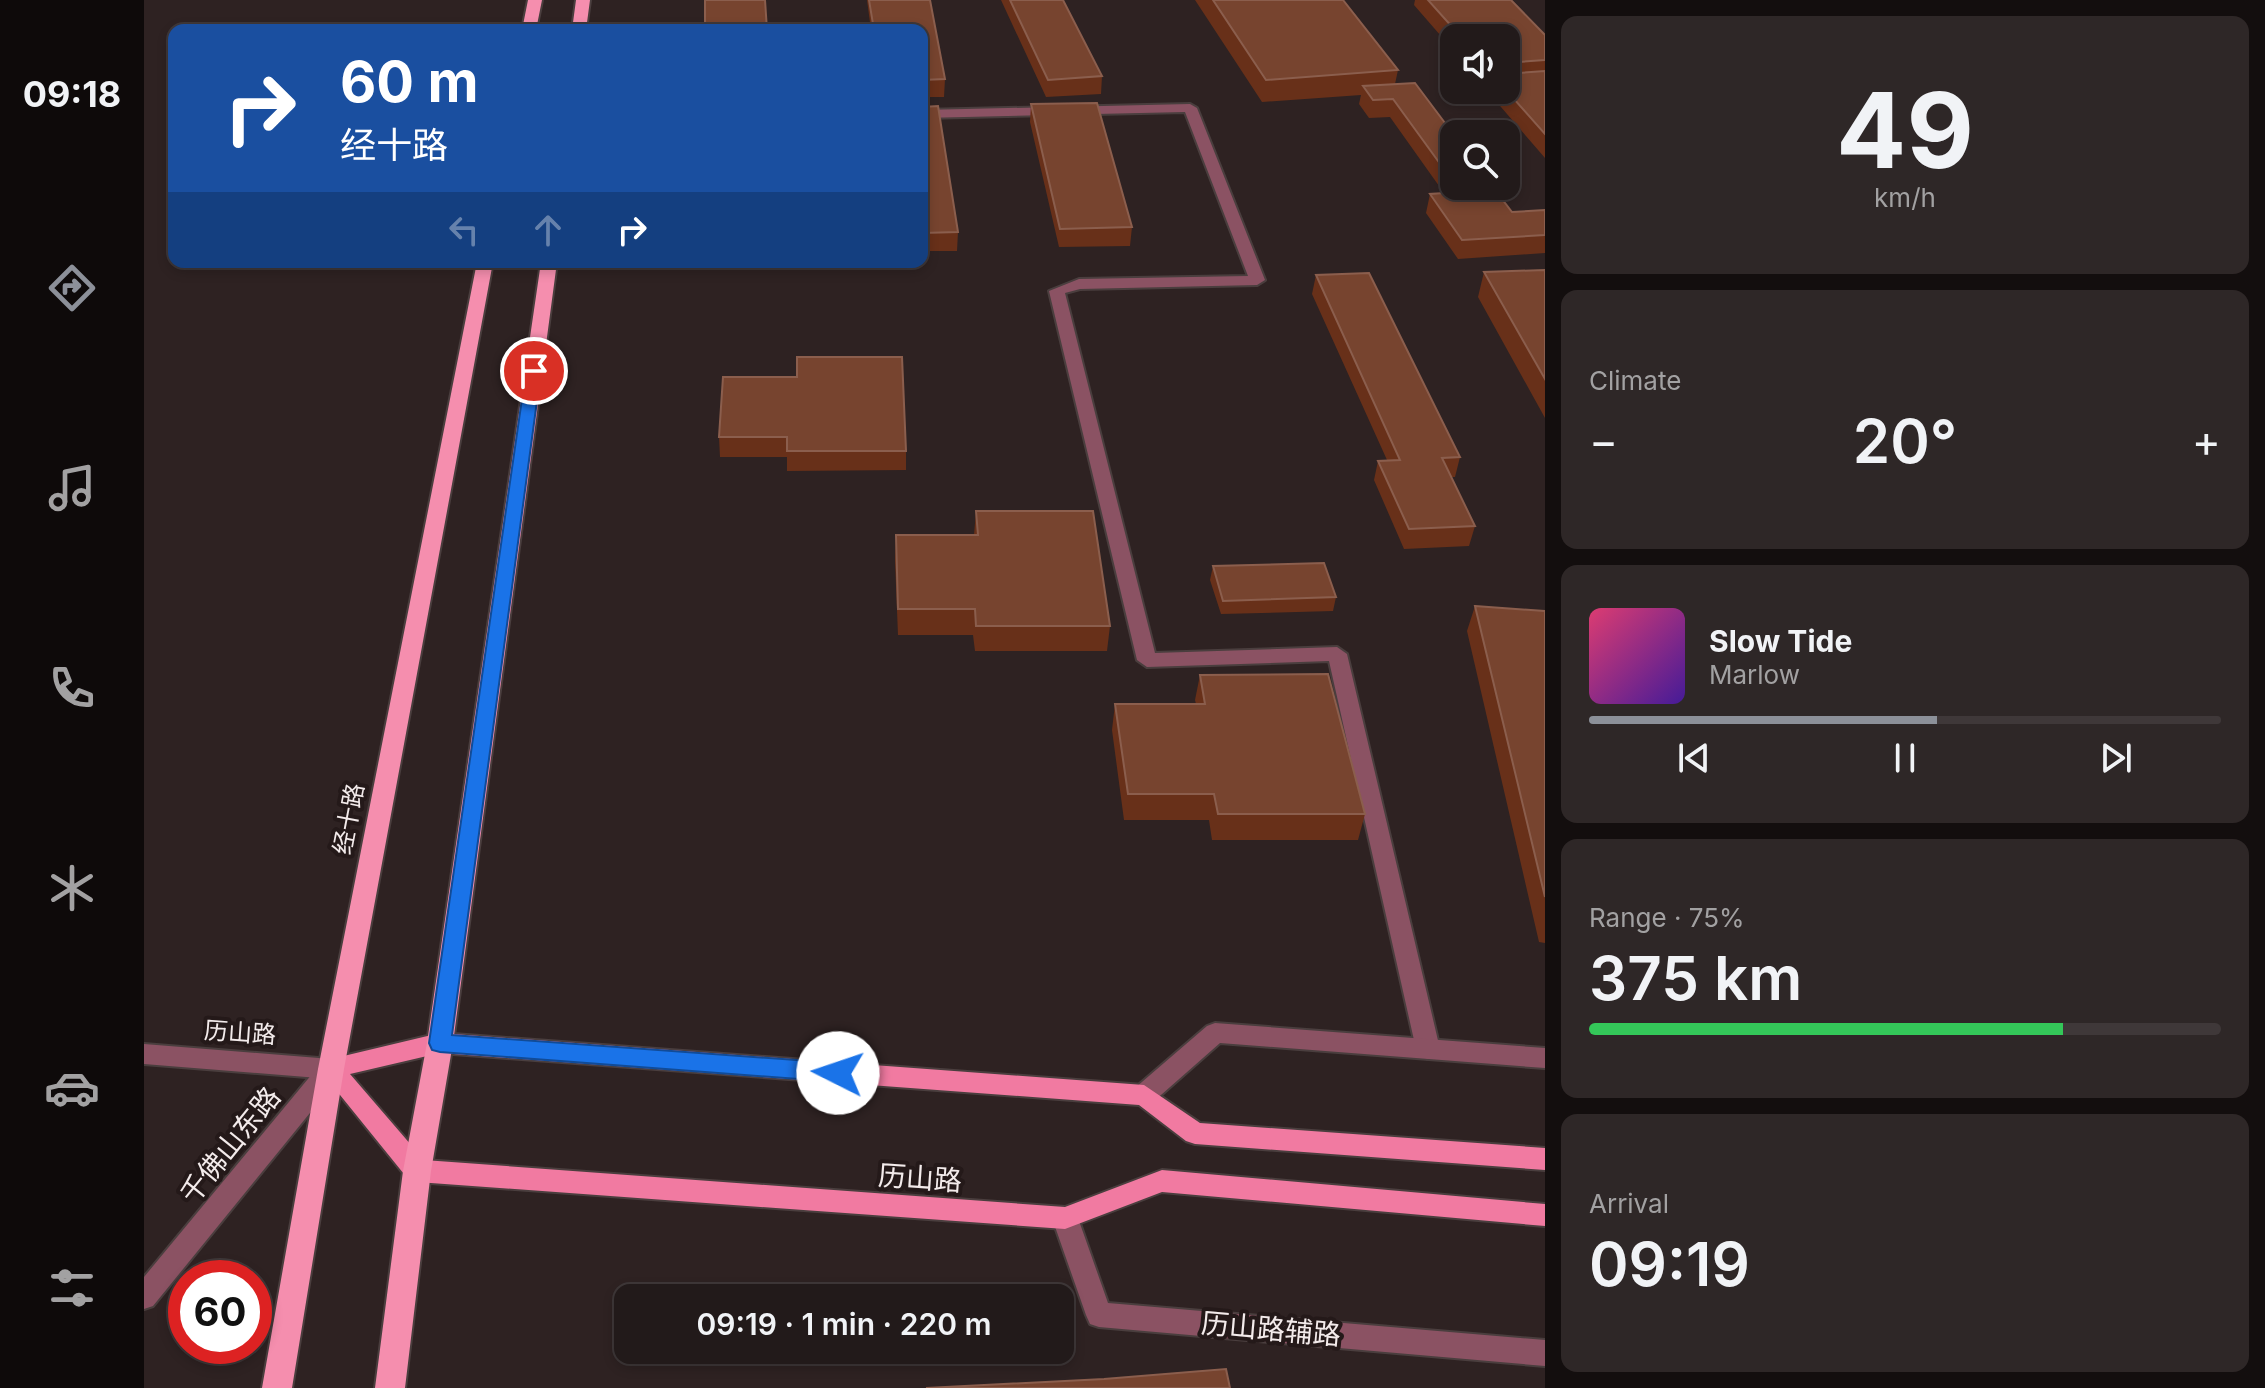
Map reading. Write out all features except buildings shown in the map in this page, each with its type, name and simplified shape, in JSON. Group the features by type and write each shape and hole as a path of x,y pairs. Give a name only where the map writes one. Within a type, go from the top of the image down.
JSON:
{"highway":[{"path":"530,24 535,0"},
{"path":"580,24 583,0"},
{"name":"经十路","path":"277,1388 331,1069 484,268"},
{"path":"390,1388 417,1171 440,1043 548,268"}],"main road":[{"name":"历山路","path":"331,1069 440,1043 1144,1095"},
{"path":"331,1069 417,1171"},
{"path":"1144,1095 1195,1133 1545,1159"},
{"name":"历山路","path":"417,1171 1065,1218 1162,1181 1545,1215"}],"street":[{"path":"928,114 1190,108 1257,280 1079,284 1057,291 1147,660 1337,654 1428,1049"},
{"path":"1144,1095 1215,1033 1545,1058"},
{"name":"历山路","path":"144,1054 331,1069"},
{"name":"千佛山东路","path":"144,1297 331,1069"},
{"name":"历山路辅路","path":"1065,1218 1099,1315 1545,1353"}],"route":[{"path":"534,371 440,1043 838,1073"}]}
